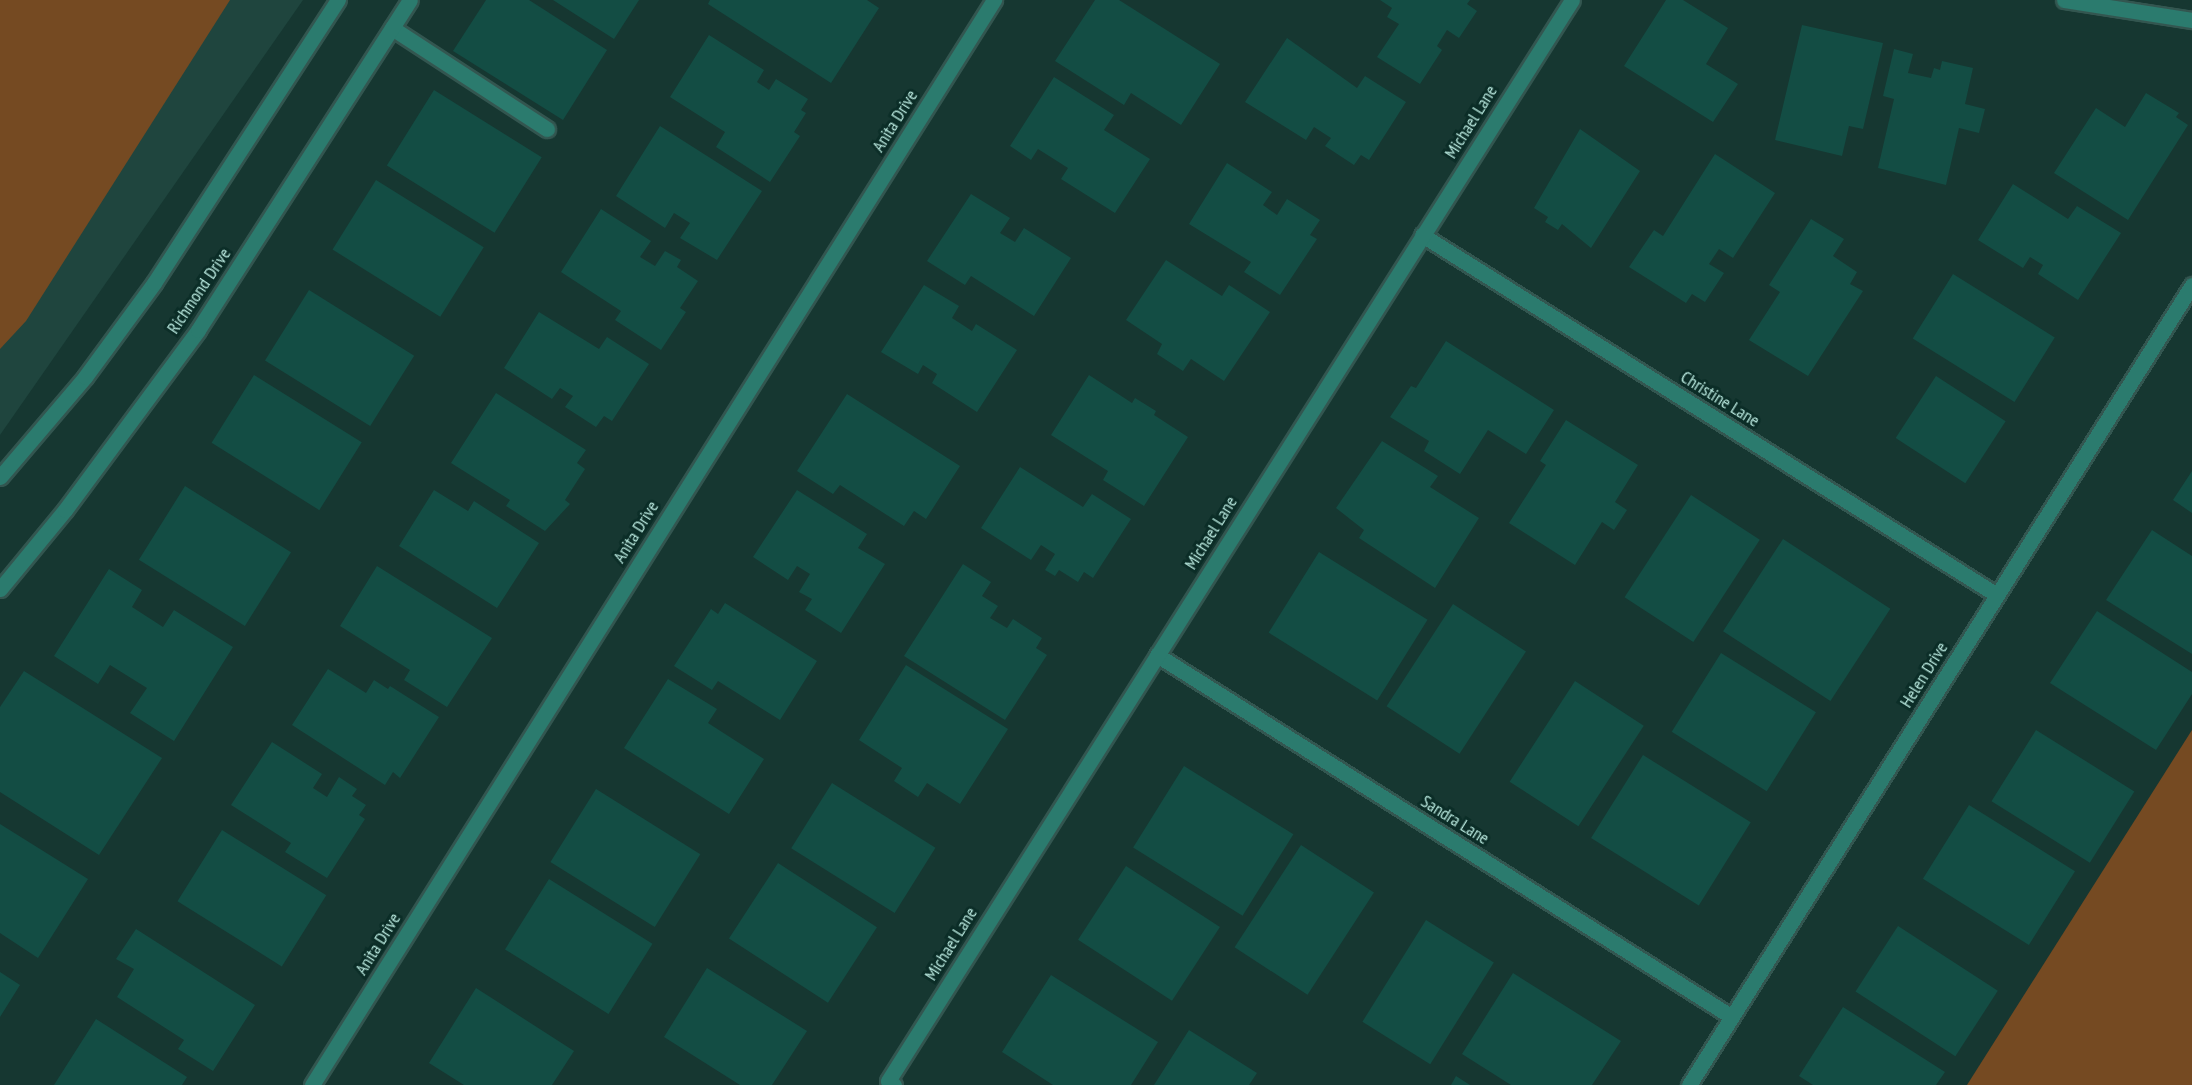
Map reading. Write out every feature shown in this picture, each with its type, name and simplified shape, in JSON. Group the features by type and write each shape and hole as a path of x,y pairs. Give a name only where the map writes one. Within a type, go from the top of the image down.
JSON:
{"street":[{"path":"0,477 85,377 154,283 338,0"},
{"name":"Richmond Drive","path":"0,589 65,510 198,330 410,0"},
{"name":"Anita Drive","path":"312,1085 994,0"},
{"name":"Michael Lane","path":"894,1085 888,1081 1572,0"},
{"path":"2064,0 2192,20"},
{"path":"392,28 547,129"},
{"name":"Christine Lane","path":"1422,236 1997,595"},
{"name":"Helen Drive","path":"1689,1085 2192,285"},
{"name":"Sandra Lane","path":"1157,655 1732,1017"}],"shaded area":[{"path":"0,0 303,0 0,435"},
{"path":"0,0 230,0 26,321 0,349"},
{"path":"2192,730 2192,1085 1967,1085"}],"building":[{"path":"486,0 529,0 607,50 563,120 453,51"},
{"path":"553,0 639,0 614,39"},
{"path":"710,0 867,0 879,8 831,83 708,4"},
{"path":"1095,0 1119,0 1220,64 1181,125 1131,93 1124,105 1055,61"},
{"path":"1380,0 1470,0 1467,4 1477,11 1459,38 1447,30 1437,46 1442,50 1420,84 1377,57 1399,24 1387,17 1392,8"},
{"path":"1666,0 1683,0 1728,28 1706,64 1738,84 1713,122 1624,66"},
{"path":"1802,25 1883,43 1863,129 1849,126 1842,156 1775,140"},
{"path":"709,35 764,70 757,82 769,90 776,79 808,99 801,110 806,113 794,132 800,136 770,182 716,147 725,132 670,97"},
{"path":"1287,38 1357,88 1365,76 1406,102 1369,160 1361,155 1354,165 1325,146 1331,138 1314,127 1306,140 1245,102"},
{"path":"1894,49 1913,54 1908,73 1931,78 1934,68 1940,70 1942,61 1973,68 1965,104 1985,109 1979,133 1959,128 1946,185 1878,168 1894,99 1883,96"},
{"path":"1054,77 1114,115 1104,130 1150,159 1115,213 1061,179 1068,168 1038,149 1031,160 1010,146"},
{"path":"434,90 542,157 495,233 387,165"},
{"path":"2146,93 2179,113 2176,117 2188,125 2128,220 2054,173 2096,108 2125,127"},
{"path":"660,126 762,191 717,260 680,238 690,223 674,213 665,228 616,196"},
{"path":"1580,129 1640,171 1591,248 1562,224 1558,230 1545,222 1548,217 1534,208"},
{"path":"1715,154 1775,193 1733,258 1719,249 1709,264 1724,273 1705,302 1692,294 1686,303 1629,267 1654,230 1663,236"},
{"path":"1227,163 1272,192 1263,205 1277,215 1287,199 1320,220 1310,235 1317,239 1280,295 1244,272 1251,262 1189,224"},
{"path":"376,180 484,247 440,317 333,250"},
{"path":"2013,184 2068,219 2077,206 2121,233 2078,300 2038,274 2043,265 2030,257 2023,268 1978,240"},
{"path":"971,194 1010,218 1000,233 1015,242 1024,228 1071,258 1034,316 971,276 965,285 927,261"},
{"path":"601,209 651,241 640,257 655,266 665,251 681,260 677,267 698,281 680,308 686,312 661,350 615,320 621,311 561,272"},
{"path":"1811,219 1844,239 1833,256 1857,272 1850,284 1863,291 1808,376 1749,340 1780,292 1769,285"},
{"path":"1166,260 1222,296 1229,285 1270,312 1224,381 1191,359 1183,371 1157,354 1162,344 1126,320"},
{"path":"1953,274 2055,338 2014,402 1913,338"},
{"path":"924,285 959,306 952,318 972,331 976,324 1017,350 977,412 932,383 937,374 923,365 918,374 881,352"},
{"path":"309,290 414,356 370,426 265,360"},
{"path":"539,312 599,349 607,337 649,364 612,421 604,416 596,427 565,407 573,396 560,388 552,399 504,368"},
{"path":"1446,341 1554,410 1526,454 1488,430 1460,474 1424,451 1429,441 1390,417 1411,386 1416,388"},
{"path":"254,375 362,442 319,510 212,443"},
{"path":"1089,375 1132,403 1135,398 1156,411 1154,415 1188,437 1144,506 1103,480 1108,471 1051,435"},
{"path":"1936,376 2006,421 1965,483 1896,438"},
{"path":"496,393 586,450 577,463 585,469 565,500 570,504 545,531 506,506 510,500 451,463"},
{"path":"847,394 960,466 926,519 914,511 904,526 840,485 833,494 797,471"},
{"path":"1566,420 1638,465 1615,502 1627,510 1614,530 1602,522 1575,565 1509,523 1546,465 1540,461"},
{"path":"1382,441 1438,476 1430,487 1479,518 1435,588 1359,538 1364,530 1336,508"},
{"path":"1020,467 1083,507 1092,494 1131,519 1093,578 1084,572 1078,582 1059,570 1055,576 1045,570 1055,554 1041,545 1031,560 981,528"},
{"path":"2192,471 2192,513 2173,500"},
{"path":"185,486 291,552 245,626 139,560"},
{"path":"434,490 468,511 474,501 539,543 497,608 399,546"},
{"path":"797,490 867,534 858,548 885,564 841,633 805,610 812,599 799,592 810,574 797,566 788,580 753,557"},
{"path":"1691,495 1760,540 1693,642 1625,597"},
{"path":"2152,530 2192,556 2192,654 2106,600"},
{"path":"1783,539 1890,609 1830,701 1723,631"},
{"path":"1319,552 1428,620 1377,700 1269,633"},
{"path":"963,564 991,582 982,596 998,606 990,618 1007,628 1013,619 1042,638 1036,648 1047,655 1005,720 904,656"},
{"path":"377,566 492,638 447,707 404,680 410,670 340,626"},
{"path":"109,569 142,590 132,607 163,627 174,610 233,647 174,741 130,713 147,688 110,665 98,684 54,656"},
{"path":"725,603 817,661 780,720 718,681 712,690 674,666 711,609 718,614"},
{"path":"1453,604 1526,651 1460,754 1387,706"},
{"path":"2097,611 2192,672 2192,694 2156,750 2050,683"},
{"path":"1721,653 1816,712 1767,791 1672,732"},
{"path":"906,665 1008,729 960,804 927,783 918,797 894,781 902,768 859,740"},
{"path":"328,669 366,693 374,680 388,689 390,686 439,717 400,778 393,772 385,785 292,725"},
{"path":"24,671 162,758 99,855 0,792 0,707"},
{"path":"668,679 717,709 708,723 764,759 729,814 624,748"},
{"path":"1575,681 1644,726 1578,826 1510,782"},
{"path":"2036,730 2134,791 2090,863 1991,801"},
{"path":"272,742 322,774 313,788 327,797 339,777 357,789 352,796 366,805 359,815 365,819 327,878 285,852 291,843 231,805"},
{"path":"1643,755 1751,822 1699,905 1591,838"},
{"path":"1184,766 1293,834 1243,916 1133,847"},
{"path":"832,783 935,848 895,913 791,848"},
{"path":"596,789 700,854 655,927 550,862"},
{"path":"1969,805 2075,871 2029,945 1923,879"},
{"path":"0,824 88,879 38,958 0,933"},
{"path":"222,830 326,895 282,966 177,901"},
{"path":"1301,845 1374,892 1308,995 1235,947"},
{"path":"778,863 877,927 828,1003 729,938"},
{"path":"1126,866 1220,927 1172,1001 1078,940"},
{"path":"549,879 652,944 608,1014 505,949"},
{"path":"1426,920 1494,962 1430,1064 1362,1022"},
{"path":"1898,926 1998,991 1955,1056 1856,991"},
{"path":"136,929 255,1005 213,1071 178,1049 184,1040 117,997 134,969 116,959"},
{"path":"707,968 807,1031 772,1085 740,1085 664,1037"},
{"path":"0,972 20,985 0,1017"},
{"path":"1513,973 1621,1041 1592,1085 1511,1085 1462,1054"},
{"path":"1051,975 1158,1042 1131,1085 1053,1085 1002,1052"},
{"path":"476,988 574,1051 552,1085 464,1085 429,1063"},
{"path":"1843,1007 1945,1072 1936,1085 1813,1085 1799,1076"},
{"path":"96,1019 187,1077 182,1085 54,1085"},
{"path":"1189,1030 1257,1073 1249,1085 1154,1085"},
{"path":"1456,1076 1470,1085 1451,1085"}]}
